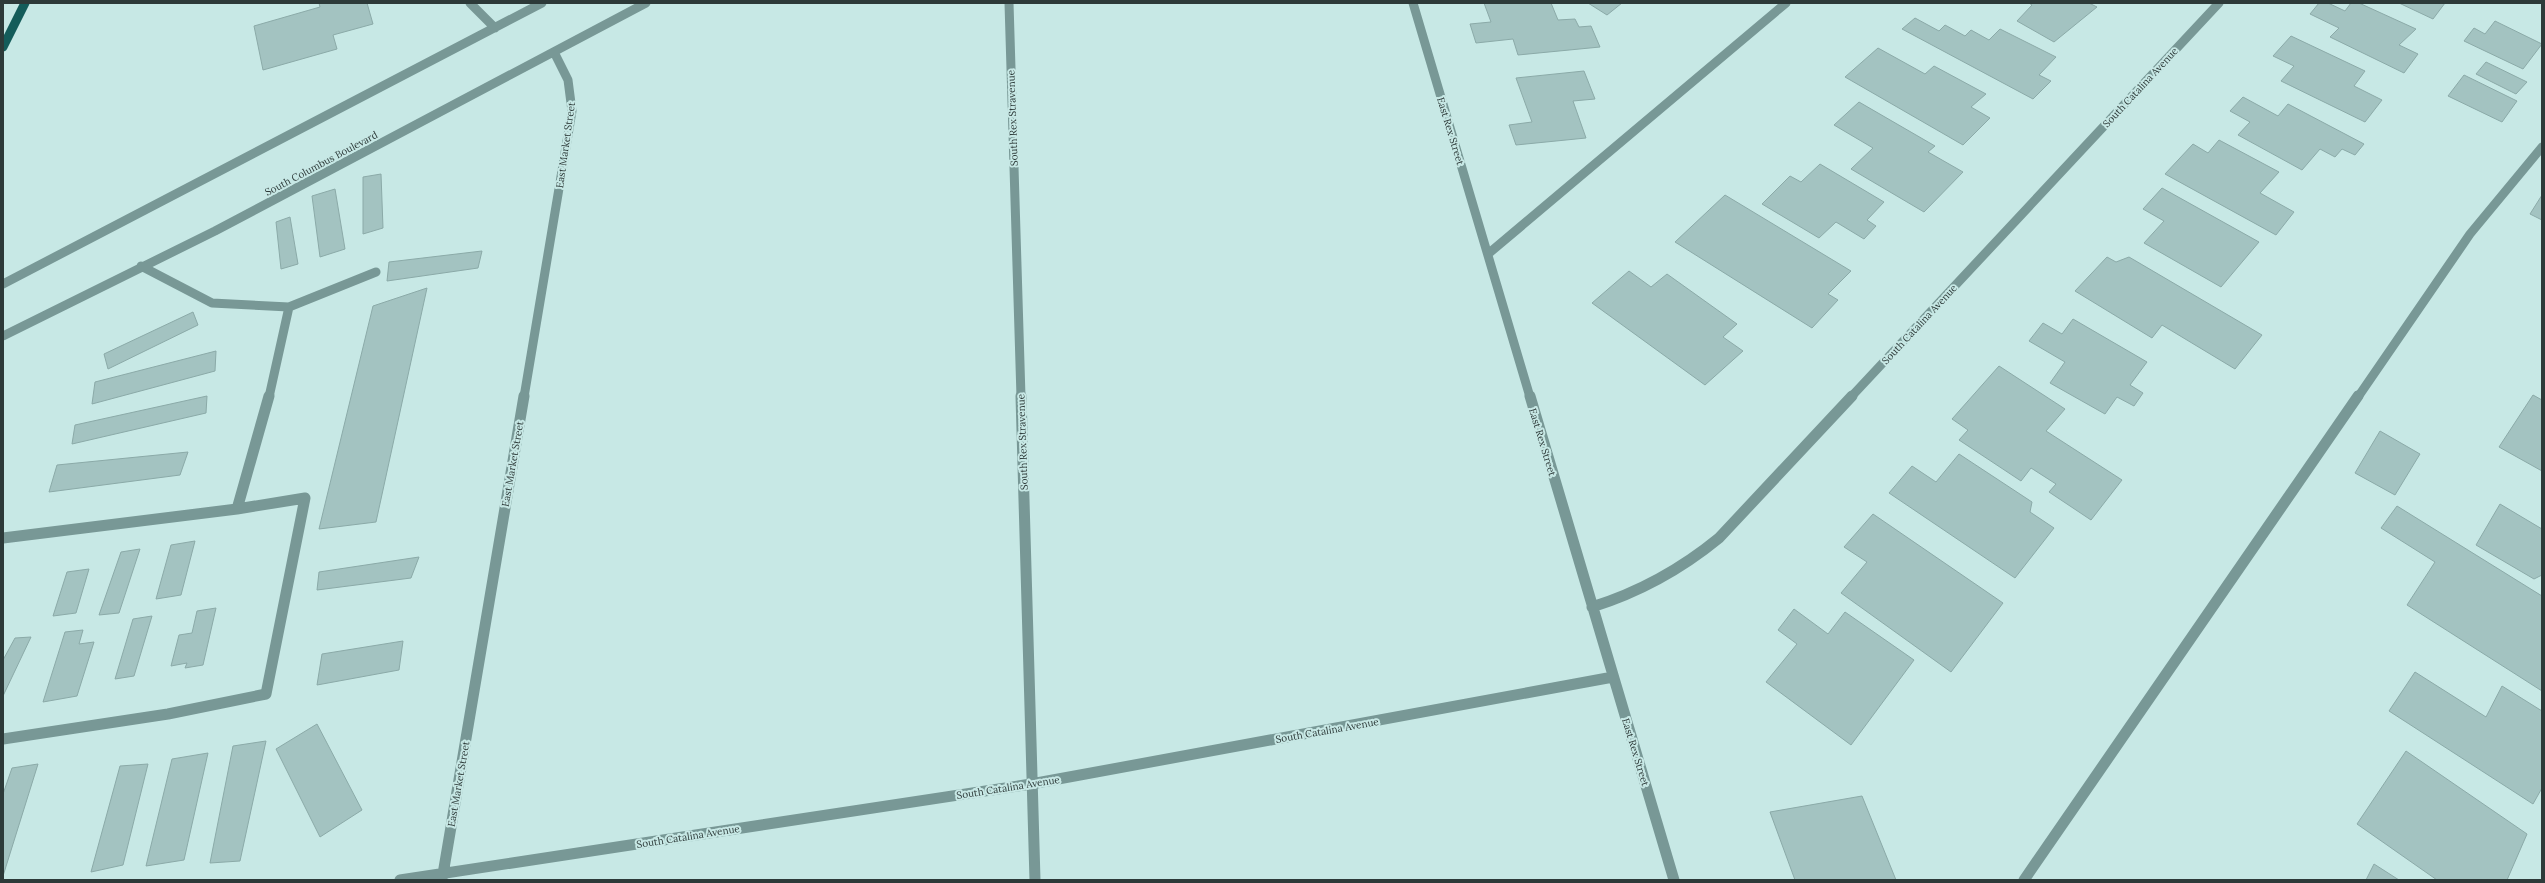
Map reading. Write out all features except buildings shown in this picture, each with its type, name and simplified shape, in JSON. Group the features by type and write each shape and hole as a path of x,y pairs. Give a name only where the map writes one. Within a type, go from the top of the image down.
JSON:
{"main road":[{"path":"3,47 25,3"}],"street":[{"path":"470,3 495,28"},
{"path":"3,284 542,3"},
{"name":"South Columbus Boulevard","path":"3,336 250,213 646,3"},
{"name":"South Rex Stravenue","path":"1009,3 1035,880"},
{"name":"East Rex Street","path":"1413,3 1674,880"},
{"path":"1488,254 1786,3"},
{"name":"South Catalina Avenue","path":"1592,607 1631,595 1661,581 1692,560 1719,538 2219,3"},
{"name":"East Market Street","path":"443,876 572,112 572,95 569,79 554,52"},
{"path":"2024,880 2470,234 2542,147"},
{"path":"141,266 212,302 289,306 376,272"},
{"path":"237,509 264,419 289,306"},
{"path":"3,538 237,509 305,498 266,694 168,714 3,739"},
{"name":"South Catalina Avenue","path":"400,880 443,876 1031,784 1613,677"}]}
